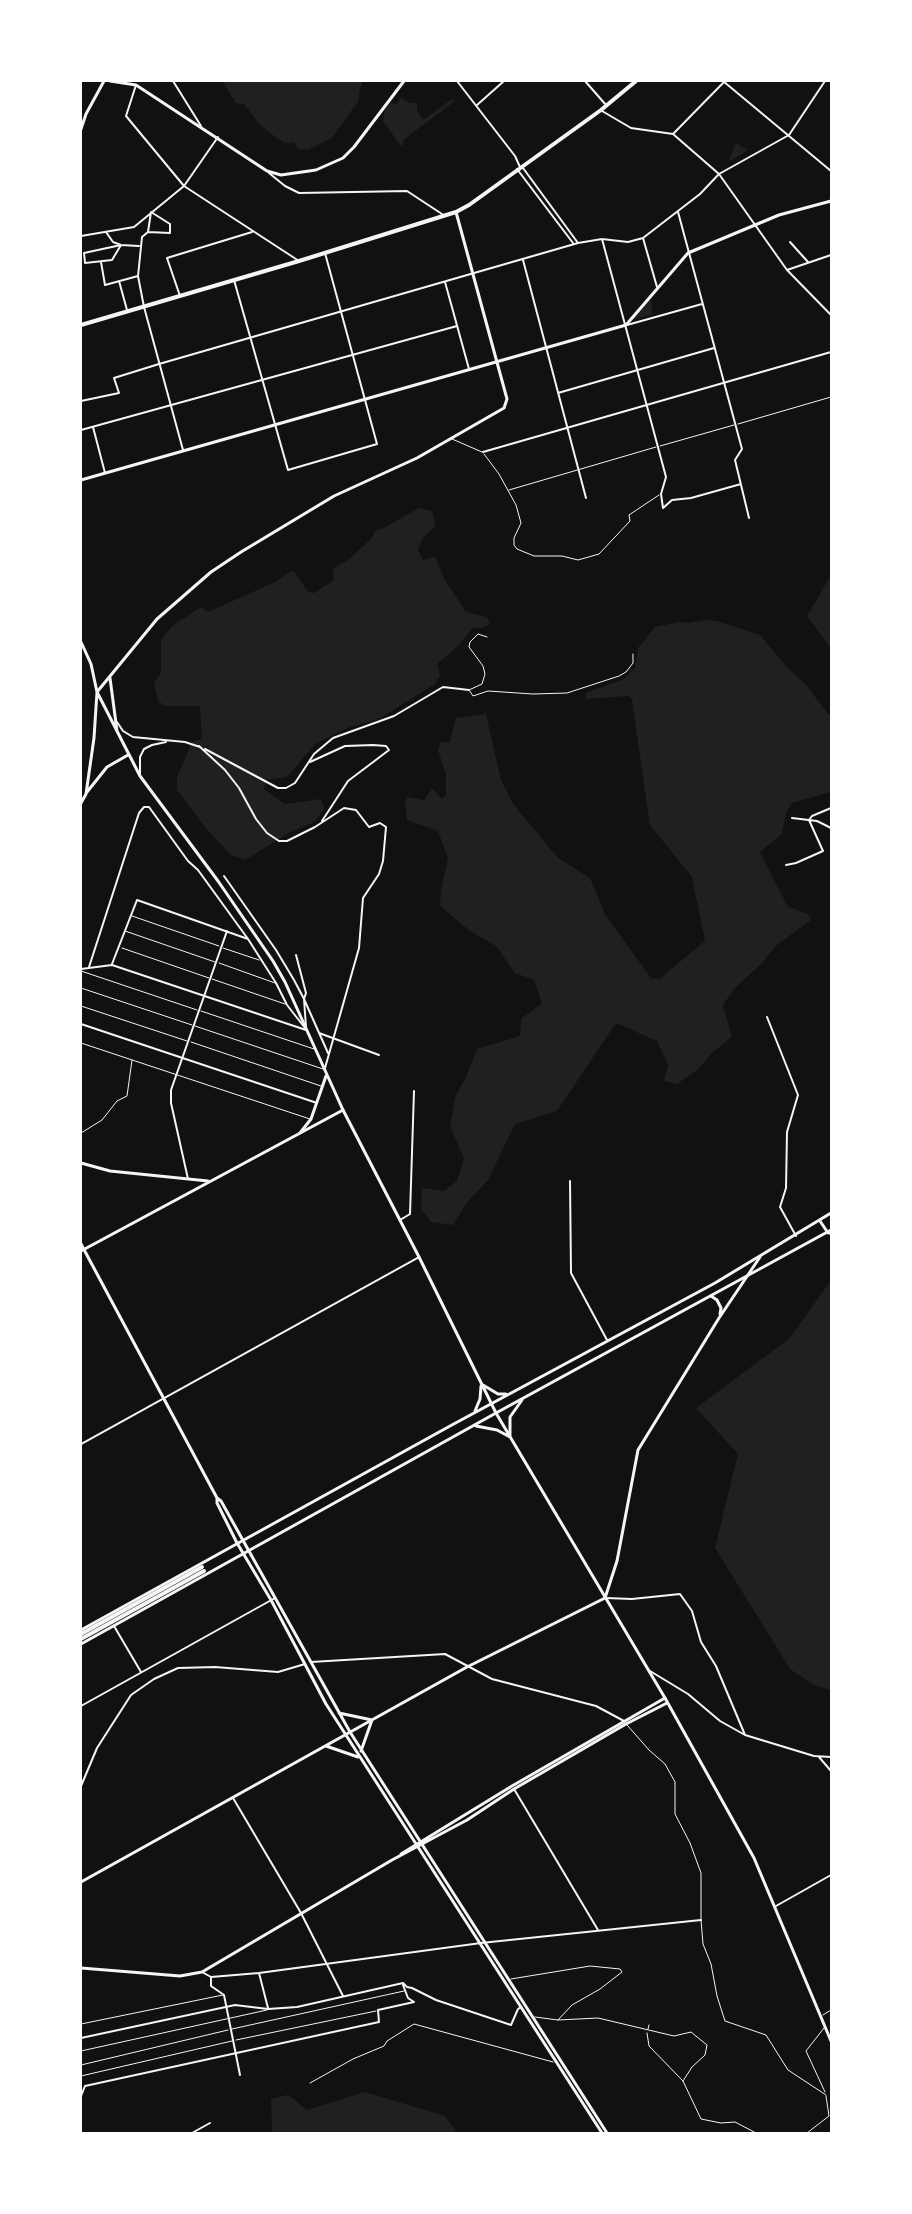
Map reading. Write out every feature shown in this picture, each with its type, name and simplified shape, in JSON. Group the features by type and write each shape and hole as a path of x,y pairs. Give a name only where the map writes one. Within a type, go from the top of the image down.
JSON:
{"main road":[{"path":"81,129 86,114 104,81"},
{"path":"110,81 136,85 267,171 281,175 316,170 343,158 404,81"},
{"path":"81,325 456,212 601,110 633,82"},
{"path":"81,480 626,325 688,253 779,215 831,201"},
{"path":"96,692 158,619 211,572 334,496 417,458 504,408 507,399 456,212"},
{"path":"81,642 91,664 96,692 94,738 86,794"},
{"path":"110,676 117,735"},
{"path":"96,692 140,776 218,881 273,961 343,1110 491,1404 665,1698 754,1858 831,2041"},
{"path":"81,803 106,767 128,755"},
{"path":"300,1133 310,1119 327,1074"},
{"path":"82,1250 343,1110"},
{"path":"81,1163 110,1171 210,1181"},
{"path":"81,1632 242,1540 760,1257 831,1213"},
{"path":"81,1644 496,1413 830,1232 820,1221"},
{"path":"81,1244 82,1250 165,1398 217,1498 221,1501 249,1552 305,1664 416,1846 483,1943"},
{"path":"81,1882 467,1667 605,1598 617,1561 638,1450 719,1318 760,1257"},
{"path":"711,1296 717,1300 721,1308 719,1318"},
{"path":"481,1384 498,1394 510,1393"},
{"path":"474,1413 480,1399 481,1384"},
{"path":"510,1437 510,1417 522,1399"},
{"path":"474,1426 491,1428 510,1437"},
{"path":"217,1498 217,1503 243,1555 273,1599 310,1662 339,1713 348,1734 421,1843 558,2064 607,2133"},
{"path":"81,1632 203,1569 81,1639"},
{"path":"305,1664 310,1662"},
{"path":"81,1968 180,1976 202,1972 665,1698"},
{"path":"625,1722 667,1704"},
{"path":"339,1713 372,1720"},
{"path":"361,1751 372,1720"},
{"path":"326,1746 360,1757"},
{"path":"523,2006 533,2017 602,2133"}],"street":[{"path":"173,81 201,126"},
{"path":"457,81 515,156 520,167 576,244"},
{"path":"476,105 504,81"},
{"path":"585,81 606,105"},
{"path":"674,134 724,81 831,171"},
{"path":"81,401 118,393 114,378 159,364 576,244 602,238 628,242 643,238 700,194 719,174 789,135 825,81"},
{"path":"136,85 126,116 184,186 299,261"},
{"path":"601,110 631,128 674,134 719,174 787,270 831,315"},
{"path":"81,114 86,114"},
{"path":"81,236 134,227 184,186 218,137"},
{"path":"520,167 576,244"},
{"path":"267,171 285,186 298,192 407,191 445,216"},
{"path":"678,211 742,449 735,460 749,518"},
{"path":"151,212 148,232 142,237 138,276 144,307 183,450"},
{"path":"148,232 170,233 170,224 151,212"},
{"path":"180,296 167,258 253,231"},
{"path":"106,232 113,242 121,245"},
{"path":"602,238 666,477 660,494 663,508 672,500 691,498 741,484"},
{"path":"643,238 658,288"},
{"path":"790,242 808,262"},
{"path":"121,245 112,260 85,263 84,253 121,245 141,246"},
{"path":"234,280 288,470 377,444 325,253"},
{"path":"787,270 831,255"},
{"path":"523,259 586,498"},
{"path":"101,262 105,285 138,276"},
{"path":"119,281 127,312"},
{"path":"445,282 469,370"},
{"path":"626,325 702,303"},
{"path":"81,430 457,326"},
{"path":"558,393 714,348"},
{"path":"483,452 831,352"},
{"path":"93,427 105,473"},
{"path":"115,720 123,731 133,737 199,746 278,788 286,788 295,783 314,754 333,738 394,716 443,687 470,690"},
{"path":"140,776 140,756 144,749 168,741"},
{"path":"308,764 345,746 373,744 386,746 389,750 348,781 321,823"},
{"path":"199,746 225,770 239,788 256,819 267,833 279,841 287,841 340,810 349,808 356,810 369,827 384,824 386,832 383,861 379,874 363,898 359,948 324,1070"},
{"path":"89,967 139,813 144,807 149,807 248,939 264,962 287,1005 306,1030"},
{"path":"809,820 812,816 831,808"},
{"path":"792,818 817,821 831,828"},
{"path":"786,865 823,850 809,820"},
{"path":"224,876 276,950 304,999 329,1055"},
{"path":"112,964 137,900 248,939"},
{"path":"188,1179 171,1096 227,932"},
{"path":"296,955 306,993 304,999 306,1030"},
{"path":"81,970 112,964 306,1030"},
{"path":"767,1017 798,1095 788,1132 786,1188 780,1207 796,1236"},
{"path":"81,1024 317,1103"},
{"path":"319,1033 379,1055"},
{"path":"399,1220 410,1214 414,1091"},
{"path":"570,1181 571,1273 607,1340"},
{"path":"81,1444 419,1257"},
{"path":"605,1598 632,1599 680,1594 692,1611 701,1642 716,1666 745,1735"},
{"path":"81,1706 273,1599"},
{"path":"114,1626 141,1672"},
{"path":"310,1662 445,1654 492,1679 596,1706 625,1722"},
{"path":"81,1786 97,1748 131,1695 154,1679 178,1668 215,1667 278,1672 305,1664"},
{"path":"647,1669 688,1694 720,1721 745,1735 819,1757 831,1757"},
{"path":"819,1757 831,1771"},
{"path":"513,1787 598,1930"},
{"path":"233,1798 302,1913 343,1996"},
{"path":"776,1906 831,1875"},
{"path":"202,1972 211,1977 260,1973 483,1943 700,1920"},
{"path":"260,1973 268,2009"},
{"path":"211,1977 211,1986 224,1995 240,2075"},
{"path":"81,2038 235,2005 268,2009 297,2007 403,1983"},
{"path":"403,1983 436,2000 511,2025 518,2009 523,2006"},
{"path":"81,2096 85,2086 380,2022 378,2010 414,2002 408,1998 403,1983"},
{"path":"192,2133 210,2123"}],"lane":[{"path":"509,490 831,397"},
{"path":"451,439 483,452 509,490 521,523 514,538 514,545 517,549 534,556 562,556 578,560 599,554 630,521 629,515 660,494"},
{"path":"487,637 478,634 470,642 469,647 483,666 485,674 482,684 470,690 473,696 488,691 533,694 567,693 626,672 633,663 633,654"},
{"path":"131,916 264,962"},
{"path":"125,931 276,983"},
{"path":"119,947 287,1005"},
{"path":"81,970 315,1050"},
{"path":"81,988 324,1070"},
{"path":"81,1006 323,1086"},
{"path":"81,1042 310,1119"},
{"path":"81,1133 102,1120 117,1101 127,1096 132,1059"},
{"path":"625,1722 649,1750 665,1764 675,1782 675,1814 690,1843 701,1873 700,1920 703,1944 711,1964 717,1996 725,2021 766,2035 788,2070 826,2095"},
{"path":"507,1981 590,1966 620,1969 622,1972 600,1989 572,2005 558,2020"},
{"path":"81,2065 405,1991"},
{"path":"81,2024 224,1995"},
{"path":"81,2051 268,2009"},
{"path":"81,2076 378,2010"},
{"path":"821,2017 831,2010"},
{"path":"533,2017 558,2020 598,2018 674,2037 691,2032 707,2045 705,2055 692,2067 683,2081"},
{"path":"310,2083 353,2059 384,2046 387,2041 414,2024 558,2064"},
{"path":"649,2025 647,2031 649,2046 683,2081 700,2119 721,2123 735,2122 756,2133"},
{"path":"807,2133 829,2116 826,2095 806,2051 825,2027"}],"shaded area":[{"path":"222,81 363,81 359,100 332,138 308,150 298,149 294,142 285,143 260,125 244,104 236,103"},
{"path":"401,97 409,103 417,103 417,110 423,120 452,99 455,101 403,140 404,143 401,146 383,121 385,110 391,102 396,105"},
{"path":"736,143 748,150 730,161 729,160"},
{"path":"650,296 653,314 628,321"},
{"path":"419,508 432,511 435,526 422,539 418,550 423,560 435,557 445,580 466,612 487,617 490,624 482,628 473,628 456,648 437,664 440,676 435,684 379,719 350,727 315,744 287,777 267,780 264,789 285,804 321,799 325,809 314,822 289,833 245,860 231,855 205,827 177,790 177,777 192,742 202,739 200,706 165,706 158,701 154,683 161,673 161,640 172,626 201,607 208,612 275,582 289,572 294,571 308,592 314,593 334,580 333,569 349,559 372,538 375,531"},
{"path":"831,575 831,648 807,616"},
{"path":"705,620 717,621 760,635 786,666 806,685 829,715 831,714 831,792 792,803 786,813 782,834 760,852 788,907 808,914 811,920 777,945 762,963 734,989 723,1005 732,1037 713,1052 697,1070 677,1084 664,1081 668,1065 657,1041 616,1023 557,1111 515,1124 488,1180 468,1201 453,1225 431,1222 421,1209 422,1188 444,1191 457,1181 464,1158 450,1127 456,1095 477,1049 520,1036 521,1019 542,1003 534,980 515,973 496,946 470,931 440,906 448,858 438,831 407,820 405,802 407,797 424,800 432,788 442,799 446,795 446,775 438,750 441,742 450,742 456,718 486,714 501,780 514,805 558,858 590,878 605,914 651,978 659,979 705,941 692,877 650,825 632,699 628,696 586,699 586,693 624,679 635,668 638,648 655,627"},
{"path":"831,1280 831,1690 814,1685 790,1669 715,1548 738,1454 696,1408 790,1338"},
{"path":"365,2092 445,2116 457,2133 272,2133 271,2099 288,2095 307,2110"}]}
